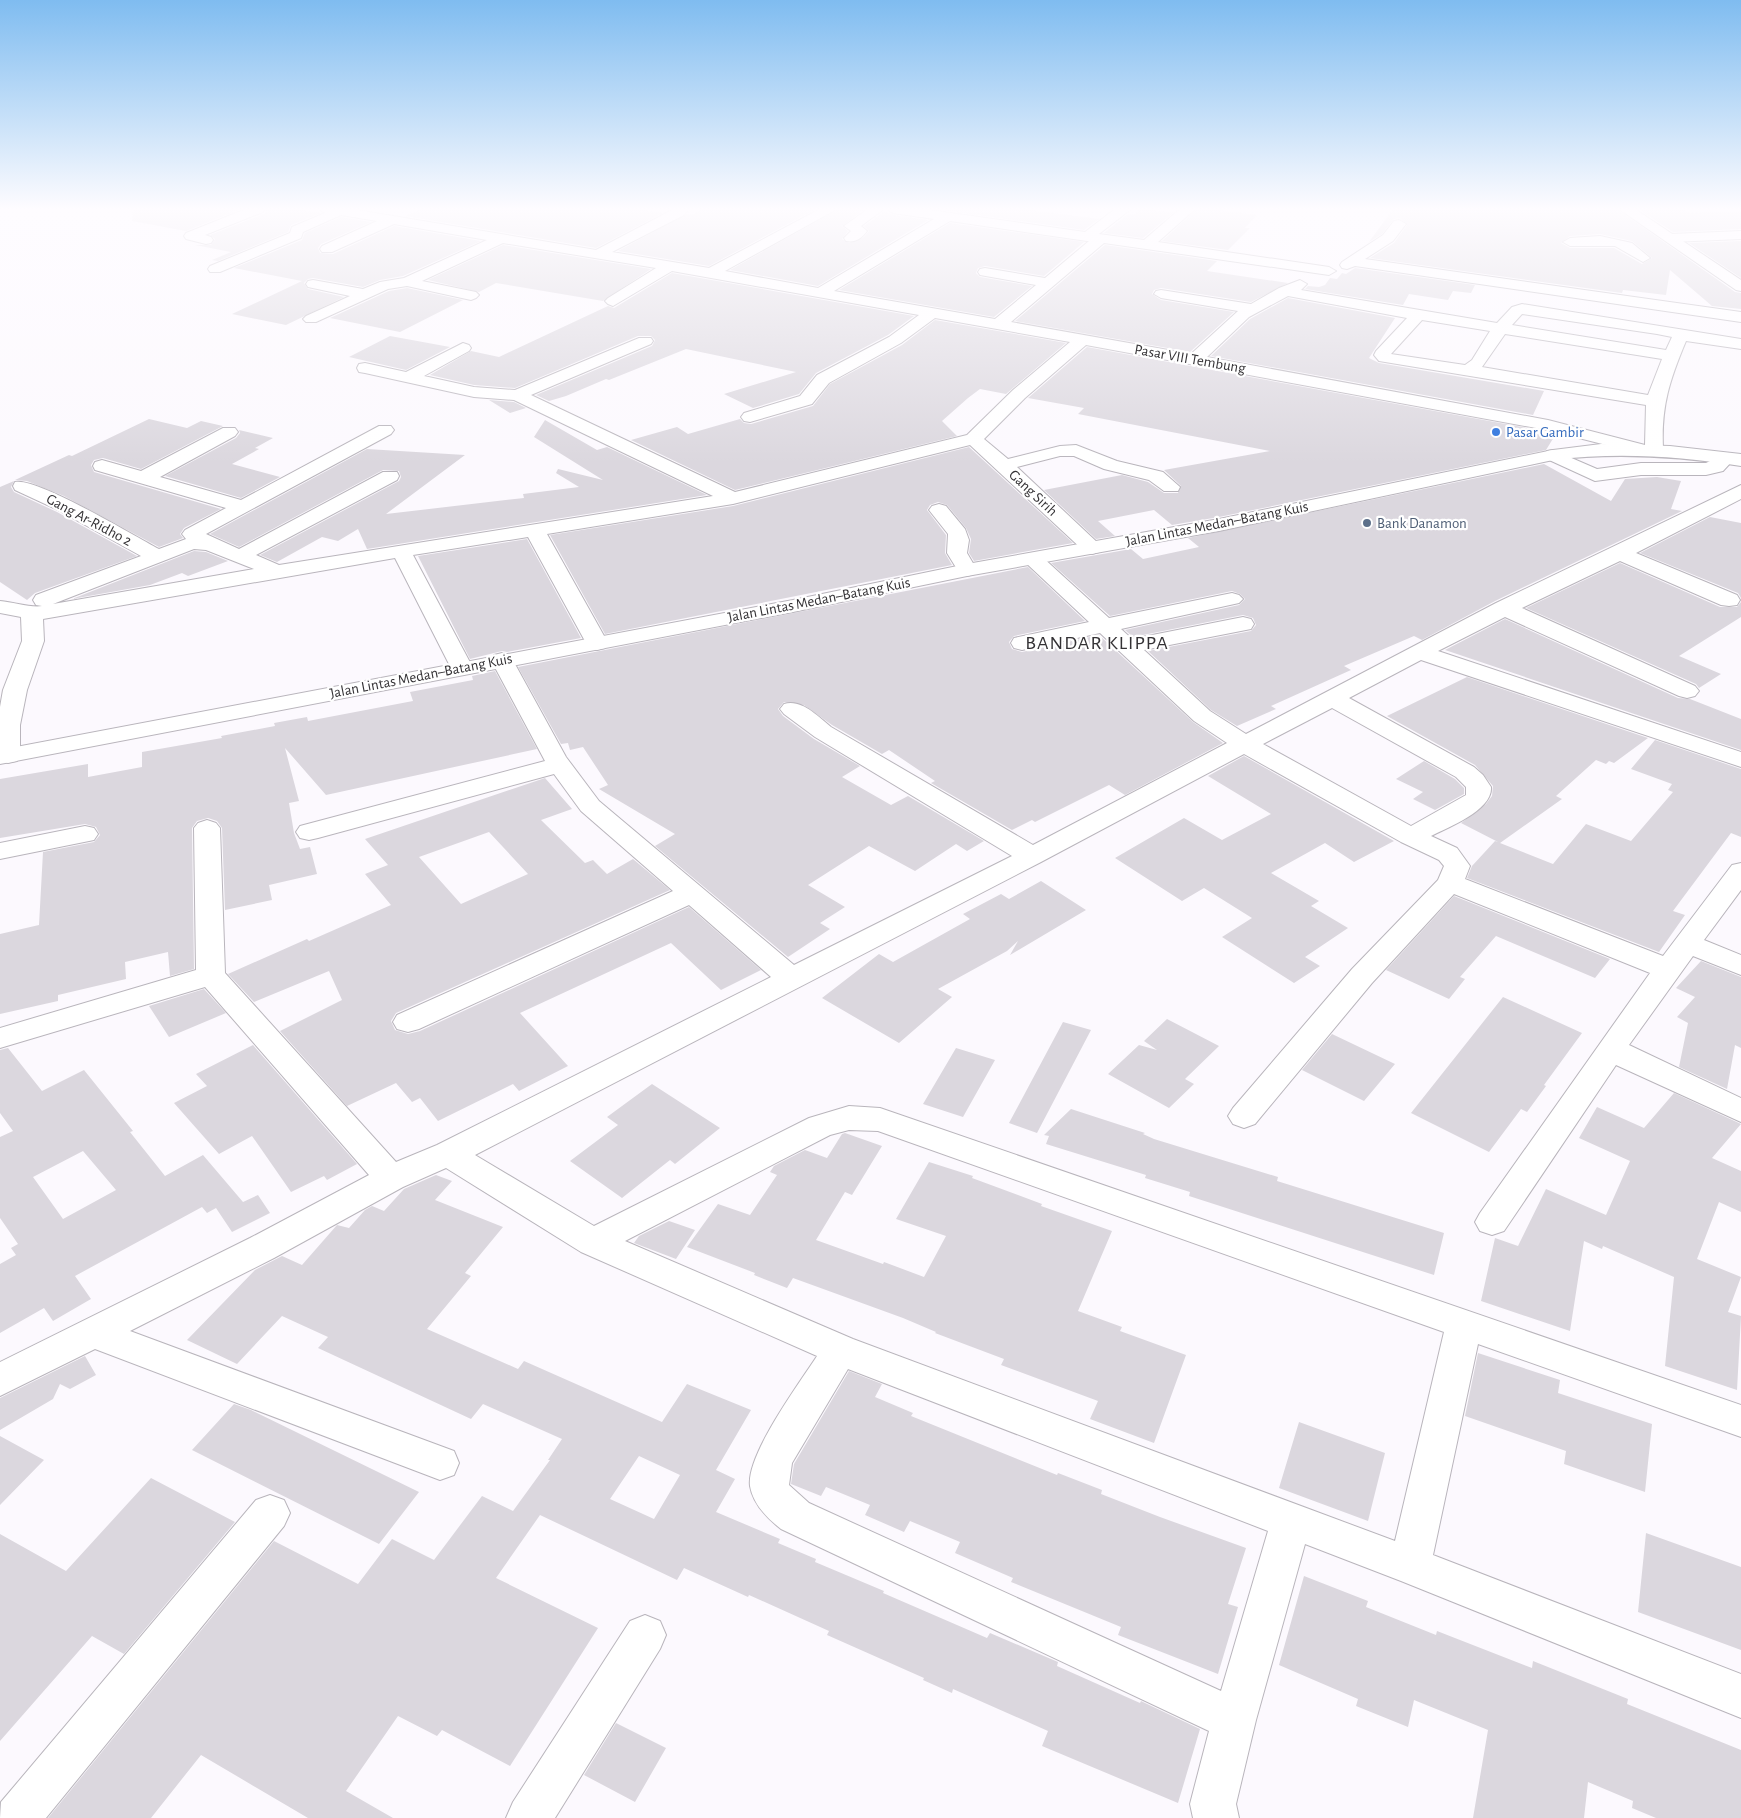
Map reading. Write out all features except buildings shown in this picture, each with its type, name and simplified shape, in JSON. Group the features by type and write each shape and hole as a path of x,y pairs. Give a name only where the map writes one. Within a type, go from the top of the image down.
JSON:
{"main road":[{"path":"311,319 364,294"},
{"path":"461,294 471,296"},
{"path":"612,301 624,294"},
{"name":"Pasar VIII Tembung","path":"831,294 1539,424 1646,448"},
{"path":"998,325 1036,294"},
{"path":"1161,294 1253,309"},
{"path":"1195,360 1244,314 1279,294"},
{"path":"1300,294 1671,356"},
{"path":"1578,294 1741,317"},
{"path":"1468,370 1478,363 1501,329 1517,310 1528,309 1741,344"},
{"path":"750,417 806,400 823,379 896,340 932,313"},
{"path":"1418,315 1382,354 1393,360 1468,370 1654,401"},
{"path":"1684,335 1678,338 1654,401 1646,448 1733,459"},
{"path":"0,607 27,612 535,531 732,498 886,462 973,439 1019,394 1082,340"},
{"path":"517,395 645,341"},
{"path":"409,377 463,348"},
{"path":"365,368 474,392 517,395 732,498"},
{"path":"279,571 205,543 192,534 385,430"},
{"path":"143,478 229,432"},
{"name":"Gang Sirih","path":"973,439 1004,464 1092,548"},
{"name":"Jalan Lintas Medan–Batang Kuis","path":"4,757 502,660 793,606 967,570 1219,525 1552,455 1601,448 1646,448"},
{"path":"1004,464 1060,451 1076,450 1111,464 1156,476 1171,488"},
{"path":"1552,455 1595,475 1614,488"},
{"path":"1595,475 1641,469 1706,469 1733,459"},
{"path":"102,466 242,506"},
{"path":"238,557 390,476"},
{"name":"Gang Ar-Ridho 2","path":"22,486 65,506 155,556"},
{"path":"0,1380 262,1248 392,1178 448,1154 1032,856 1504,608 1740,493"},
{"path":"939,510 960,535 957,552 967,570"},
{"path":"535,531 597,642"},
{"path":"27,612 155,556 192,543 205,543"},
{"path":"401,551 462,668"},
{"path":"1620,553 1729,600"},
{"path":"1033,559 1191,708 1246,744 1410,836 1448,854 1457,866 1450,883 1362,976 1244,1116"},
{"path":"1022,643 1232,599"},
{"path":"1504,608 1687,691"},
{"path":"4,757 8,724 7,692 33,641 27,612"},
{"path":"1126,647 1243,624"},
{"path":"1421,653 1741,760"},
{"path":"502,660 560,765 590,806 792,979"},
{"path":"1333,699 1466,772 1478,784 1480,791 1474,803 1410,836"},
{"path":"792,709 823,732 1032,856"},
{"path":"309,832 560,765"},
{"path":"207,828 211,975 392,1178"},
{"path":"0,852 85,834"},
{"path":"1492,1222 1686,943 1741,871"},
{"path":"1450,883 1668,969"},
{"path":"408,1022 692,894"},
{"path":"1686,943 1741,966"},
{"path":"0,1038 211,975"},
{"path":"1612,1050 1741,1111"},
{"path":"593,1242 820,1126 837,1120 864,1118 880,1120 1741,1421"},
{"path":"448,1154 593,1242 840,1350 1410,1565 1741,1696"},
{"path":"1410,1565 1464,1325"},
{"path":"94,1332 440,1463"},
{"path":"840,1350 774,1458 769,1473 770,1490 778,1504 795,1516 1234,1720"},
{"path":"17,1818 270,1513"},
{"path":"1216,1818 1214,1804 1234,1720 1291,1521"},
{"path":"529,1818 645,1636"}],"place":[{"name":"Pasar Gambir","path":"1496,432"},
{"name":"Bank Danamon","path":"1367,523"}],"district":[{"name":"BANDAR KLIPPA","path":"1097,643"}]}
